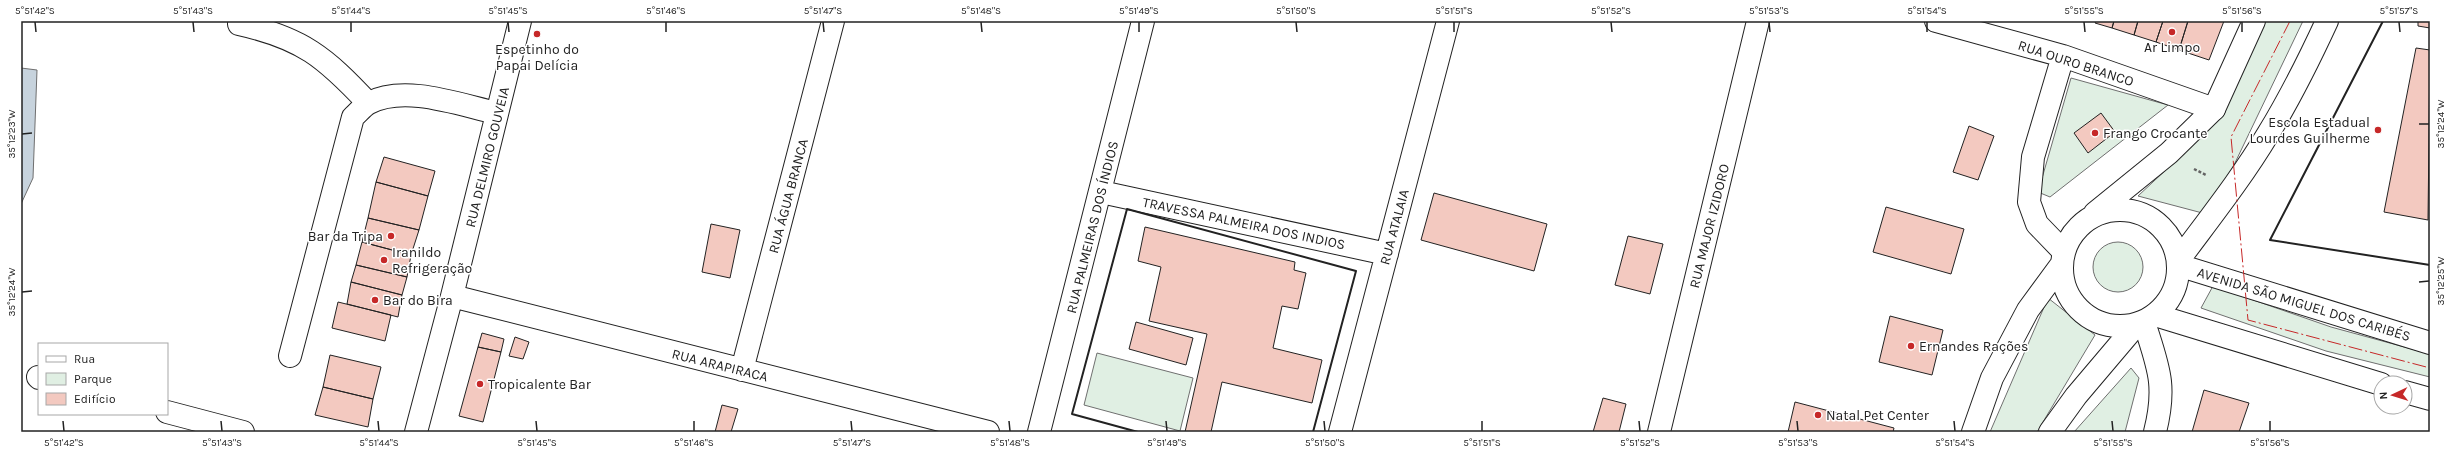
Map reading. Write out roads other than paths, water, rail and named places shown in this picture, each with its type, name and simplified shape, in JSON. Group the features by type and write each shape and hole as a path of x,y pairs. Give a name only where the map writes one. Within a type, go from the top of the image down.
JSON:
{"street":[{"name":"RUA DELMIRO GOUVEIA","path":"416,432 452,296 520,21"},
{"name":"RUA ÁGUA BRANCA","path":"742,370 833,21"},
{"name":"RUA PALMEIRAS DOS ÍNDIOS","path":"1039,432 1101,192 1143,21"},
{"name":"RUA ATALAIA","path":"1340,432 1448,21"},
{"name":"RUA MAJOR IZIDORO","path":"1659,432 1758,21"},
{"name":"RUA OURO BRANCO","path":"1936,21 2063,56 2214,109"},
{"path":"1973,432 1992,378 2028,310 2062,258 2070,237 2079,226 2169,153 2214,109 2254,21"},
{"path":"2178,263 2233,188 2268,134 2302,74 2327,21"},
{"path":"239,24 290,39 311,51 331,65 368,103"},
{"path":"2063,56 2033,157 2029,202 2037,224 2062,258 2063,284 2069,295 2084,315 2101,324 2119,327 2146,320 2373,382"},
{"path":"290,356 353,117 368,103 392,95 413,95 498,113"},
{"name":"TRAVESSA PALMEIRA DOS INDIOS","path":"1101,192 1387,254"},
{"path":"2050,432 2076,396 2146,320 2165,305 2173,293 2178,263 2172,242 2158,223 2137,211 2113,209 2091,216"},
{"name":"AVENIDA SÃO MIGUEL DOS CARIBÉS","path":"2178,263 2430,343"},
{"name":"RUA ARAPIRACA","path":"452,296 988,432"},
{"path":"2146,320 2161,380 2161,409 2155,432"},
{"path":"2413,394 2430,399"},
{"path":"168,412 243,432"}],"place":[{"name":"Ar Limpo","path":"2172,32"},
{"name":"Espetinho do Papai Delícia","path":"537,34"},
{"name":"Escola Estadual Lourdes Guilherme","path":"2378,130"},
{"name":"Frango Crocante","path":"2095,133"},
{"name":"Bar da Tripa","path":"391,236"},
{"name":"Iranildo Refrigeração","path":"384,260"},
{"name":"Bar do Bira","path":"375,300"},
{"name":"Ernandes Rações","path":"1911,346"},
{"name":"Tropicalente Bar","path":"480,384"},
{"name":"Natal Pet Center","path":"1818,415"}]}
